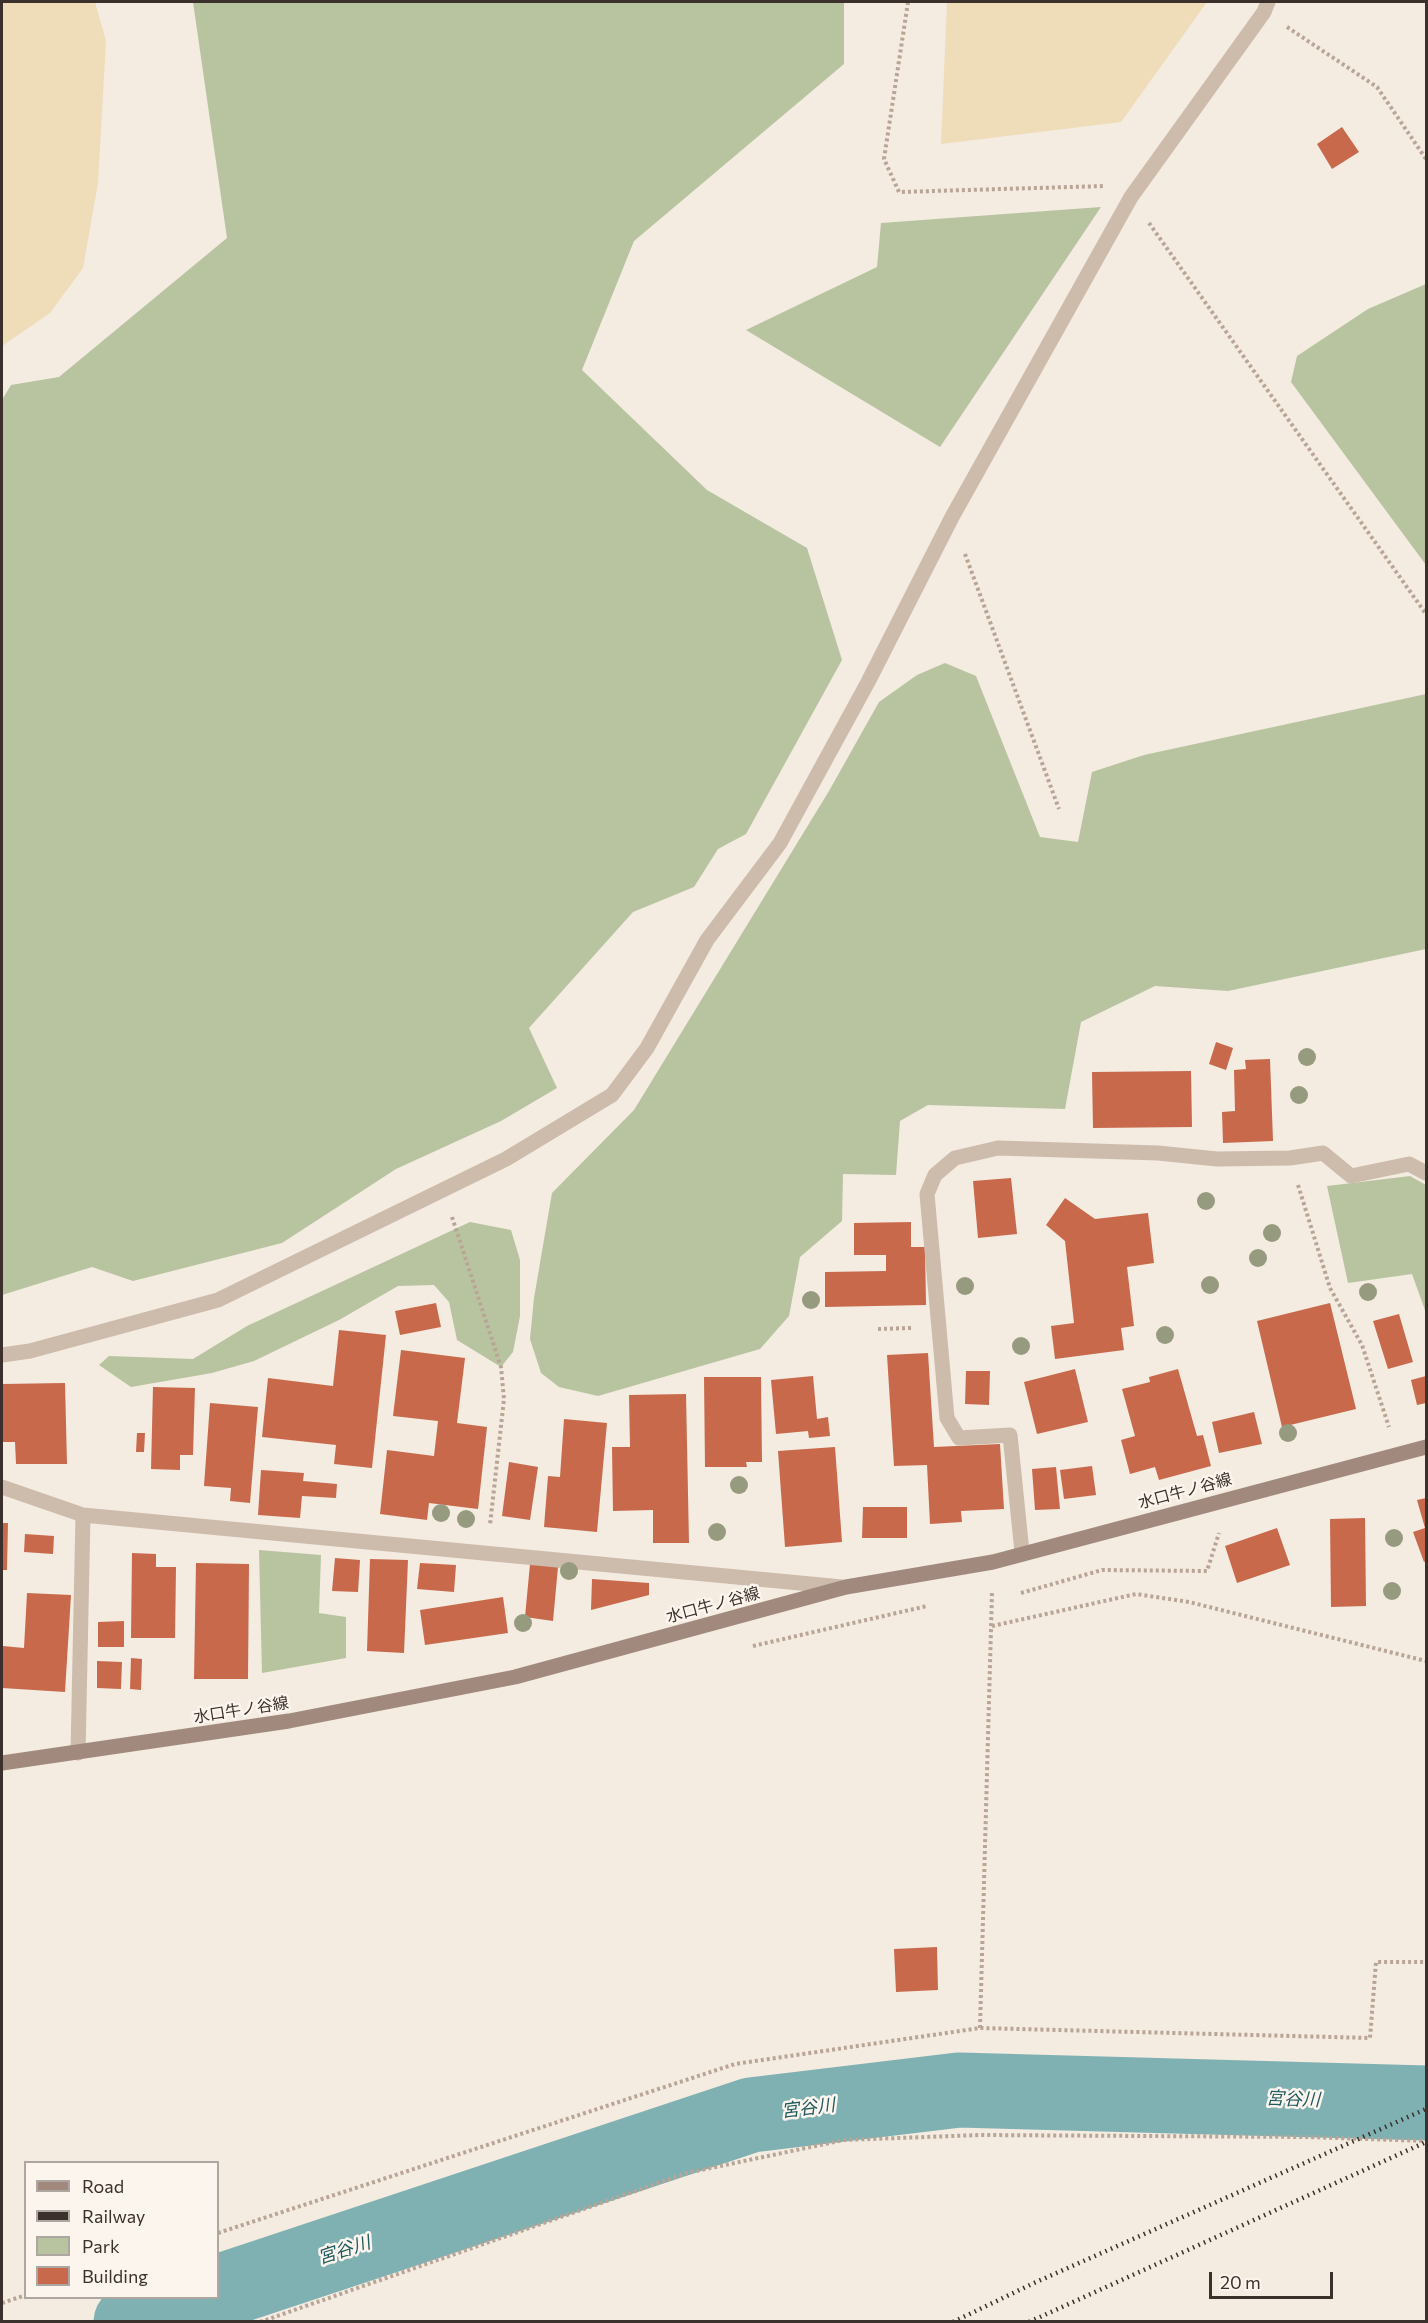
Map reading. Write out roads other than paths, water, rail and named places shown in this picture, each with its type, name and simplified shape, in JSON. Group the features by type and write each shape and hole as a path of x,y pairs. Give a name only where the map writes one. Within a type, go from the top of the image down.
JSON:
{"main road":[{"name":"水口牛ノ谷線","path":"2,1763 78,1754 289,1721 515,1677 846,1587 993,1562 1022,1552 1426,1447"}],"street":[{"path":"2,1355 30,1351 218,1300 506,1159 612,1095 647,1048 707,940 780,843 868,682 952,517 1131,197 1266,7"},
{"path":"1022,1552 1010,1435 960,1438 947,1419 927,1194 935,1175 955,1158 998,1148 1158,1153 1217,1159 1290,1158 1323,1153 1351,1176 1409,1164 1426,1173"},
{"path":"2,1486 83,1515 846,1587"},
{"path":"78,1754 83,1515"}],"waterway":[{"name":"宮谷川","path":"219,2292 751,2115 959,2090 1426,2103"},
{"name":"宮谷川","path":"131,2322 198,2299"}],"railway":[{"path":"953,2322 1034,2283 1426,2109"},
{"path":"1029,2322 1426,2142"}]}
